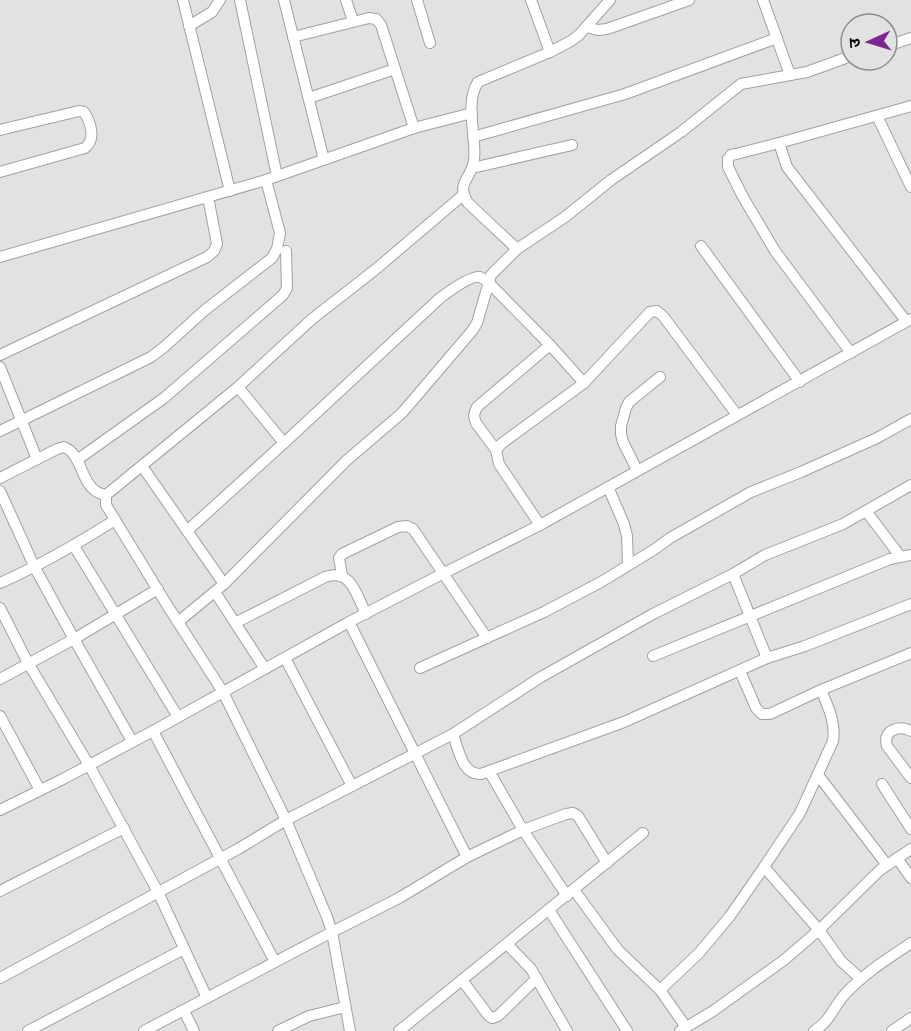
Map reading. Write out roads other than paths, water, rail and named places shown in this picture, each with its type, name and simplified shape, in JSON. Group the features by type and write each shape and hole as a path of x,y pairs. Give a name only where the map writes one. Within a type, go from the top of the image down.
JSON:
{"street":[{"path":"183,0 230,191"},
{"path":"189,26 212,12 220,0"},
{"path":"0,431 151,357 205,310 272,258 277,249 280,233 240,0"},
{"path":"284,0 324,160"},
{"path":"346,0 353,21"},
{"path":"417,0 430,43"},
{"path":"531,0 550,52"},
{"path":"517,249 468,203 463,195 463,186 474,160 472,113 474,89 478,82 550,52 571,40 610,0"},
{"path":"586,27 598,30 607,29 689,0"},
{"path":"763,0 790,75"},
{"path":"293,37 353,21 376,19 381,25 414,128"},
{"path":"473,137 636,90 777,38"},
{"path":"178,622 224,584 347,460 402,413 477,323 491,275 517,249 566,217 611,180 681,132 734,88 750,82 807,72 839,60"},
{"path":"309,98 395,69"},
{"path":"851,352 775,251 743,197 728,167 728,159 731,155 911,106"},
{"path":"0,130 79,111 84,112 88,119 92,136 85,148 0,172"},
{"path":"0,257 230,191 414,128 472,113"},
{"path":"877,116 911,187"},
{"path":"0,810 153,731 349,622 540,525 909,320 788,167 779,143"},
{"path":"472,168 572,145"},
{"path":"105,495 238,387 312,319 376,269 463,195"},
{"path":"0,355 207,257 214,251 217,244 208,197"},
{"path":"701,246 800,381"},
{"path":"78,460 164,398 284,294 287,288 286,251"},
{"path":"187,531 441,298 471,279 482,278 489,283 584,383"},
{"path":"496,450 584,383 650,312 657,311 663,316 737,415"},
{"path":"540,525 499,464 496,450 476,423 474,413 477,407 550,345"},
{"path":"0,367 37,459"},
{"path":"638,470 623,442 621,426 630,402 660,376"},
{"path":"238,387 284,443"},
{"path":"420,668 544,612 751,492 877,438 911,419"},
{"path":"0,478 64,447 71,450 78,460 90,487 105,495"},
{"path":"142,466 224,584"},
{"path":"0,978 221,858 286,820 453,734 541,677 653,614 734,574 765,555 843,524 911,485"},
{"path":"608,487 624,524 627,536 628,565"},
{"path":"0,491 35,567 132,741"},
{"path":"105,495 106,505 223,692 286,820 332,932 350,1031"},
{"path":"653,656 890,559 906,555 866,511"},
{"path":"0,583 74,546 116,520"},
{"path":"342,575 339,558 342,554 398,527 407,526 413,529 487,638"},
{"path":"74,546 178,717"},
{"path":"235,623 333,574 342,575 350,582 366,614"},
{"path":"734,574 768,658"},
{"path":"0,679 117,615 158,589"},
{"path":"215,592 265,669"},
{"path":"453,734 470,772 475,774 489,771 624,722 768,658 911,604"},
{"path":"0,608 28,663 89,765 158,892 207,998"},
{"path":"349,622 467,857"},
{"path":"740,671 756,708 762,714 770,714 911,653"},
{"path":"285,658 352,786"},
{"path":"660,990 699,953 730,916 800,813 833,741 833,719 821,690"},
{"path":"0,717 40,790"},
{"path":"911,731 906,728 893,730 887,733 885,739 887,746 911,778"},
{"path":"153,731 275,962"},
{"path":"489,771 523,831 570,893 618,950 660,990 683,1029 713,1011 784,960 819,930 880,870 911,849"},
{"path":"818,775 887,865"},
{"path":"882,784 911,829"},
{"path":"144,1031 399,898 467,857 566,814 573,813 578,816 607,863"},
{"path":"0,891 124,828"},
{"path":"399,1031 643,833"},
{"path":"897,858 911,878"},
{"path":"764,867 819,930 835,954 861,979"},
{"path":"549,910 627,1031"},
{"path":"814,1031 824,1025 841,999 861,979 911,943"},
{"path":"507,944 531,969 567,1031"},
{"path":"28,1031 184,949"},
{"path":"462,980 492,1018 498,1016 537,978"},
{"path":"278,1031 309,1016 345,1007"},
{"path":"184,1011 194,1031"},
{"path":"892,1031 911,1018"}]}
